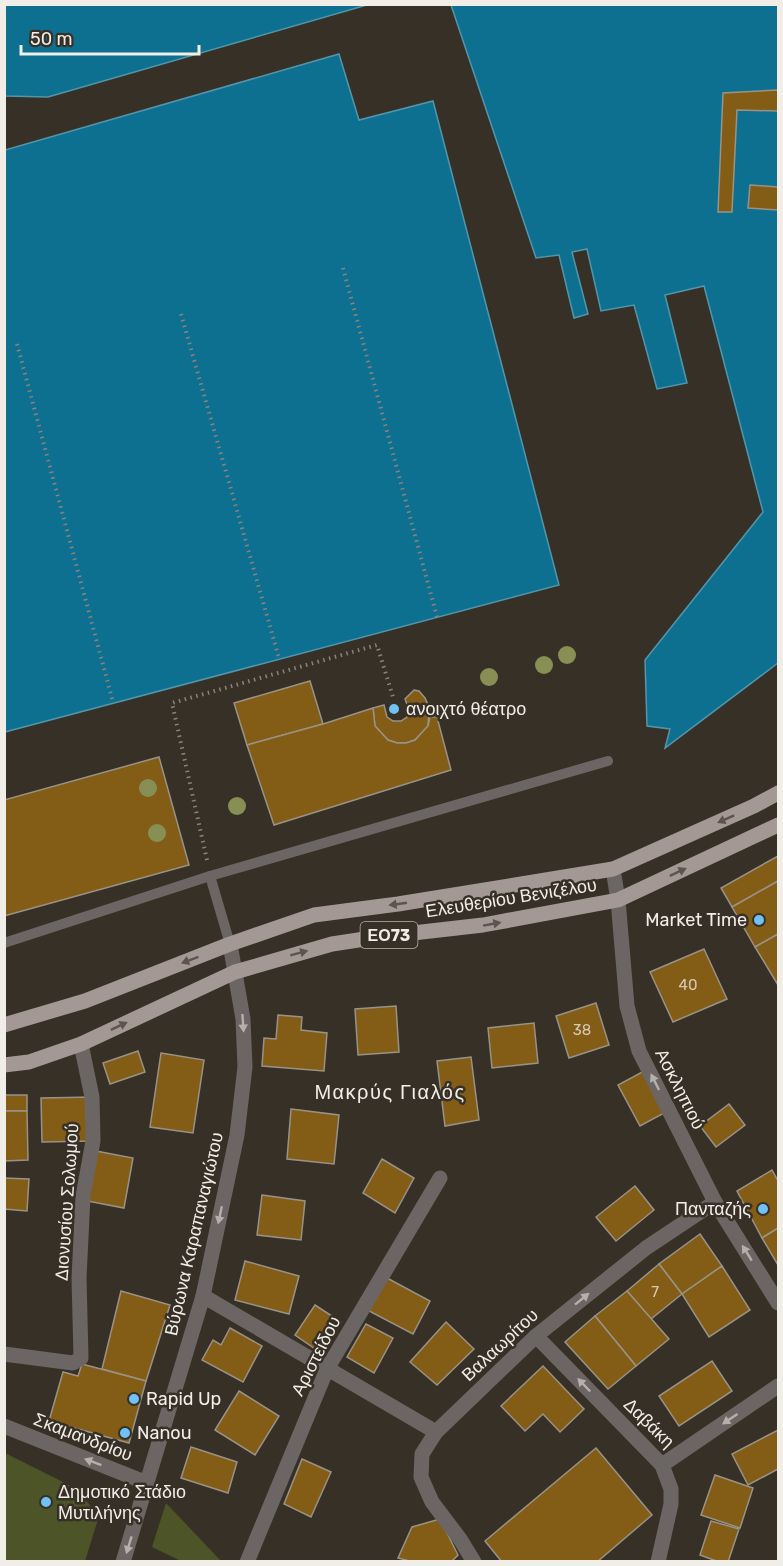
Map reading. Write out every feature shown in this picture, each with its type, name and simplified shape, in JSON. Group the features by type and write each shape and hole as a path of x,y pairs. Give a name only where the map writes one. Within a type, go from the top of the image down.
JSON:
{"main road":[{"name":"Ελευθερίου Βενιζέλου","path":"4,1025 85,1001 230,944 314,915 398,904 613,869 778,793"},
{"name":"Ελευθερίου Βενιζέλου","path":"4,1065 29,1062 81,1044 235,972 332,944 483,925 618,900 778,825"}],"street":[{"name":"Ασκληπιού","path":"613,869 618,900 627,1006 639,1052 715,1202 778,1303"},
{"name":"Βύρωνα Καραπαναγιώτου","path":"123,1562 204,1296 237,1135 245,1067 243,1019 230,944"},
{"name":"Διονυσίου Σολωμού","path":"4,1354 74,1363 81,1358 79,1278 83,1196 93,1141 92,1097 81,1044"},
{"name":"Αριστείδου","path":"247,1562 327,1369 440,1178"},
{"name":"Βαλαωρίτου","path":"474,1562 432,1502 421,1477 422,1454 436,1432 536,1336 646,1248 715,1202"},
{"path":"204,1296 436,1432"},
{"name":"Δαβάκη","path":"536,1336 663,1466 778,1386"},
{"name":"Σκαμανδρίου","path":"4,1426 147,1483"},
{"path":"658,1562 671,1504 671,1489 663,1466"}],"lane":[{"path":"4,943 210,876 608,761"},
{"path":"210,876 230,944"}],"path":[{"path":"343,268 437,617"},
{"path":"181,314 279,658"},
{"path":"17,344 112,702"},
{"path":"210,876 172,703 377,645 393,697"}],"green space":[{"name":"Δημοτικό Στάδιο Μυτιλήνης","path":"5,1453 75,1488 99,1516 85,1561 5,1561"},
{"path":"166,1503 221,1561 181,1561 152,1547"}],"water":[{"path":"5,4 367,5 48,97 5,96"},
{"path":"451,5 778,5 778,663 665,748 670,729 647,726 645,660 763,512 704,286 665,295 687,383 657,389 634,305 601,311 587,249 572,252 588,314 574,318 559,255 536,258"},
{"path":"339,54 359,120 433,101 559,585 5,732 5,150"}],"building":[{"path":"778,90 778,111 737,110 732,212 718,212 723,93"},
{"path":"750,185 778,187 778,210 748,208"},
{"path":"310,681 323,724 247,745 234,703"},
{"path":"414,690 419,691 429,707 428,726 415,740 397,743 388,740 375,726 373,708 384,705 387,717 393,721 401,721 407,717 409,710 405,699"},
{"path":"373,708 375,726 388,740 397,743 415,740 428,726 430,717 437,717 451,770 274,825 247,745"},
{"path":"159,757 189,865 4,916 4,800"},
{"path":"778,856 778,881 732,907 721,888"},
{"name":"Market Time","path":"778,881 778,934 755,947 732,907"},
{"path":"778,934 778,985 755,947"},
{"path":"704,949 727,999 673,1022 650,972"},
{"path":"596,1003 609,1045 569,1058 556,1016"},
{"path":"396,1006 399,1052 358,1055 355,1009"},
{"path":"278,1015 302,1017 301,1030 327,1033 324,1071 262,1066 264,1038 276,1039"},
{"path":"534,1023 538,1063 492,1068 488,1028"},
{"path":"138,1051 145,1072 110,1084 103,1063"},
{"path":"161,1053 204,1060 193,1133 150,1127"},
{"path":"471,1057 479,1120 445,1126 437,1061"},
{"path":"644,1071 666,1112 640,1126 618,1085"},
{"path":"4,1095 27,1095 27,1111 4,1111"},
{"path":"92,1097 93,1141 42,1142 41,1098"},
{"path":"729,1104 745,1125 716,1147 700,1126"},
{"path":"291,1109 339,1115 334,1164 287,1159"},
{"path":"4,1111 27,1111 28,1160 4,1161"},
{"path":"96,1151 133,1158 124,1208 87,1201"},
{"path":"382,1159 414,1178 395,1213 363,1193"},
{"name":"Πανταζής","path":"772,1170 778,1181 778,1228 762,1238 737,1191"},
{"path":"4,1178 29,1179 27,1211 4,1209"},
{"path":"635,1186 654,1210 616,1241 596,1217"},
{"path":"262,1195 305,1201 301,1240 257,1235"},
{"path":"778,1228 778,1265 762,1238"},
{"path":"700,1234 722,1266 682,1294 659,1264"},
{"path":"245,1261 299,1276 289,1314 235,1300"},
{"path":"659,1264 682,1294 651,1319 627,1291"},
{"path":"722,1266 750,1310 709,1337 682,1294"},
{"path":"387,1278 430,1301 413,1334 369,1311"},
{"path":"121,1291 170,1305 146,1381 102,1369"},
{"path":"627,1291 669,1339 636,1366 595,1316"},
{"path":"315,1305 341,1322 321,1353 295,1335"},
{"path":"595,1316 636,1366 608,1389 565,1342"},
{"path":"446,1322 474,1349 437,1385 410,1362"},
{"path":"366,1324 393,1338 374,1373 347,1357"},
{"path":"230,1328 262,1346 243,1382 202,1360 213,1340 221,1345"},
{"path":"712,1361 732,1391 679,1426 659,1396"},
{"path":"82,1364 146,1381 129,1443 49,1421 63,1372 78,1376"},
{"path":"543,1366 584,1409 560,1432 543,1414 525,1431 501,1406"},
{"path":"239,1391 279,1416 255,1455 215,1430"},
{"path":"778,1430 778,1469 748,1485 732,1454"},
{"path":"191,1447 237,1462 228,1493 181,1478"},
{"path":"596,1448 652,1515 597,1562 502,1562 485,1541"},
{"path":"302,1459 331,1472 311,1517 284,1504"},
{"path":"715,1475 753,1488 740,1528 701,1515"},
{"path":"440,1519 458,1555 451,1562 413,1562 398,1558 412,1527"},
{"path":"711,1521 739,1529 728,1562 719,1562 700,1555"}],"place":[{"name":"ανοιχτό θέατρο","path":"394,709"},
{"name":"Market Time","path":"759,920"},
{"name":"Πανταζής","path":"763,1209"},
{"name":"Rapid Up","path":"134,1399"},
{"name":"Nanou","path":"125,1433"},
{"name":"Δημοτικό Στάδιο Μυτιλήνης","path":"46,1502"}],"district":[{"name":"Μακρύς Γιαλός","path":"390,1092"}]}
